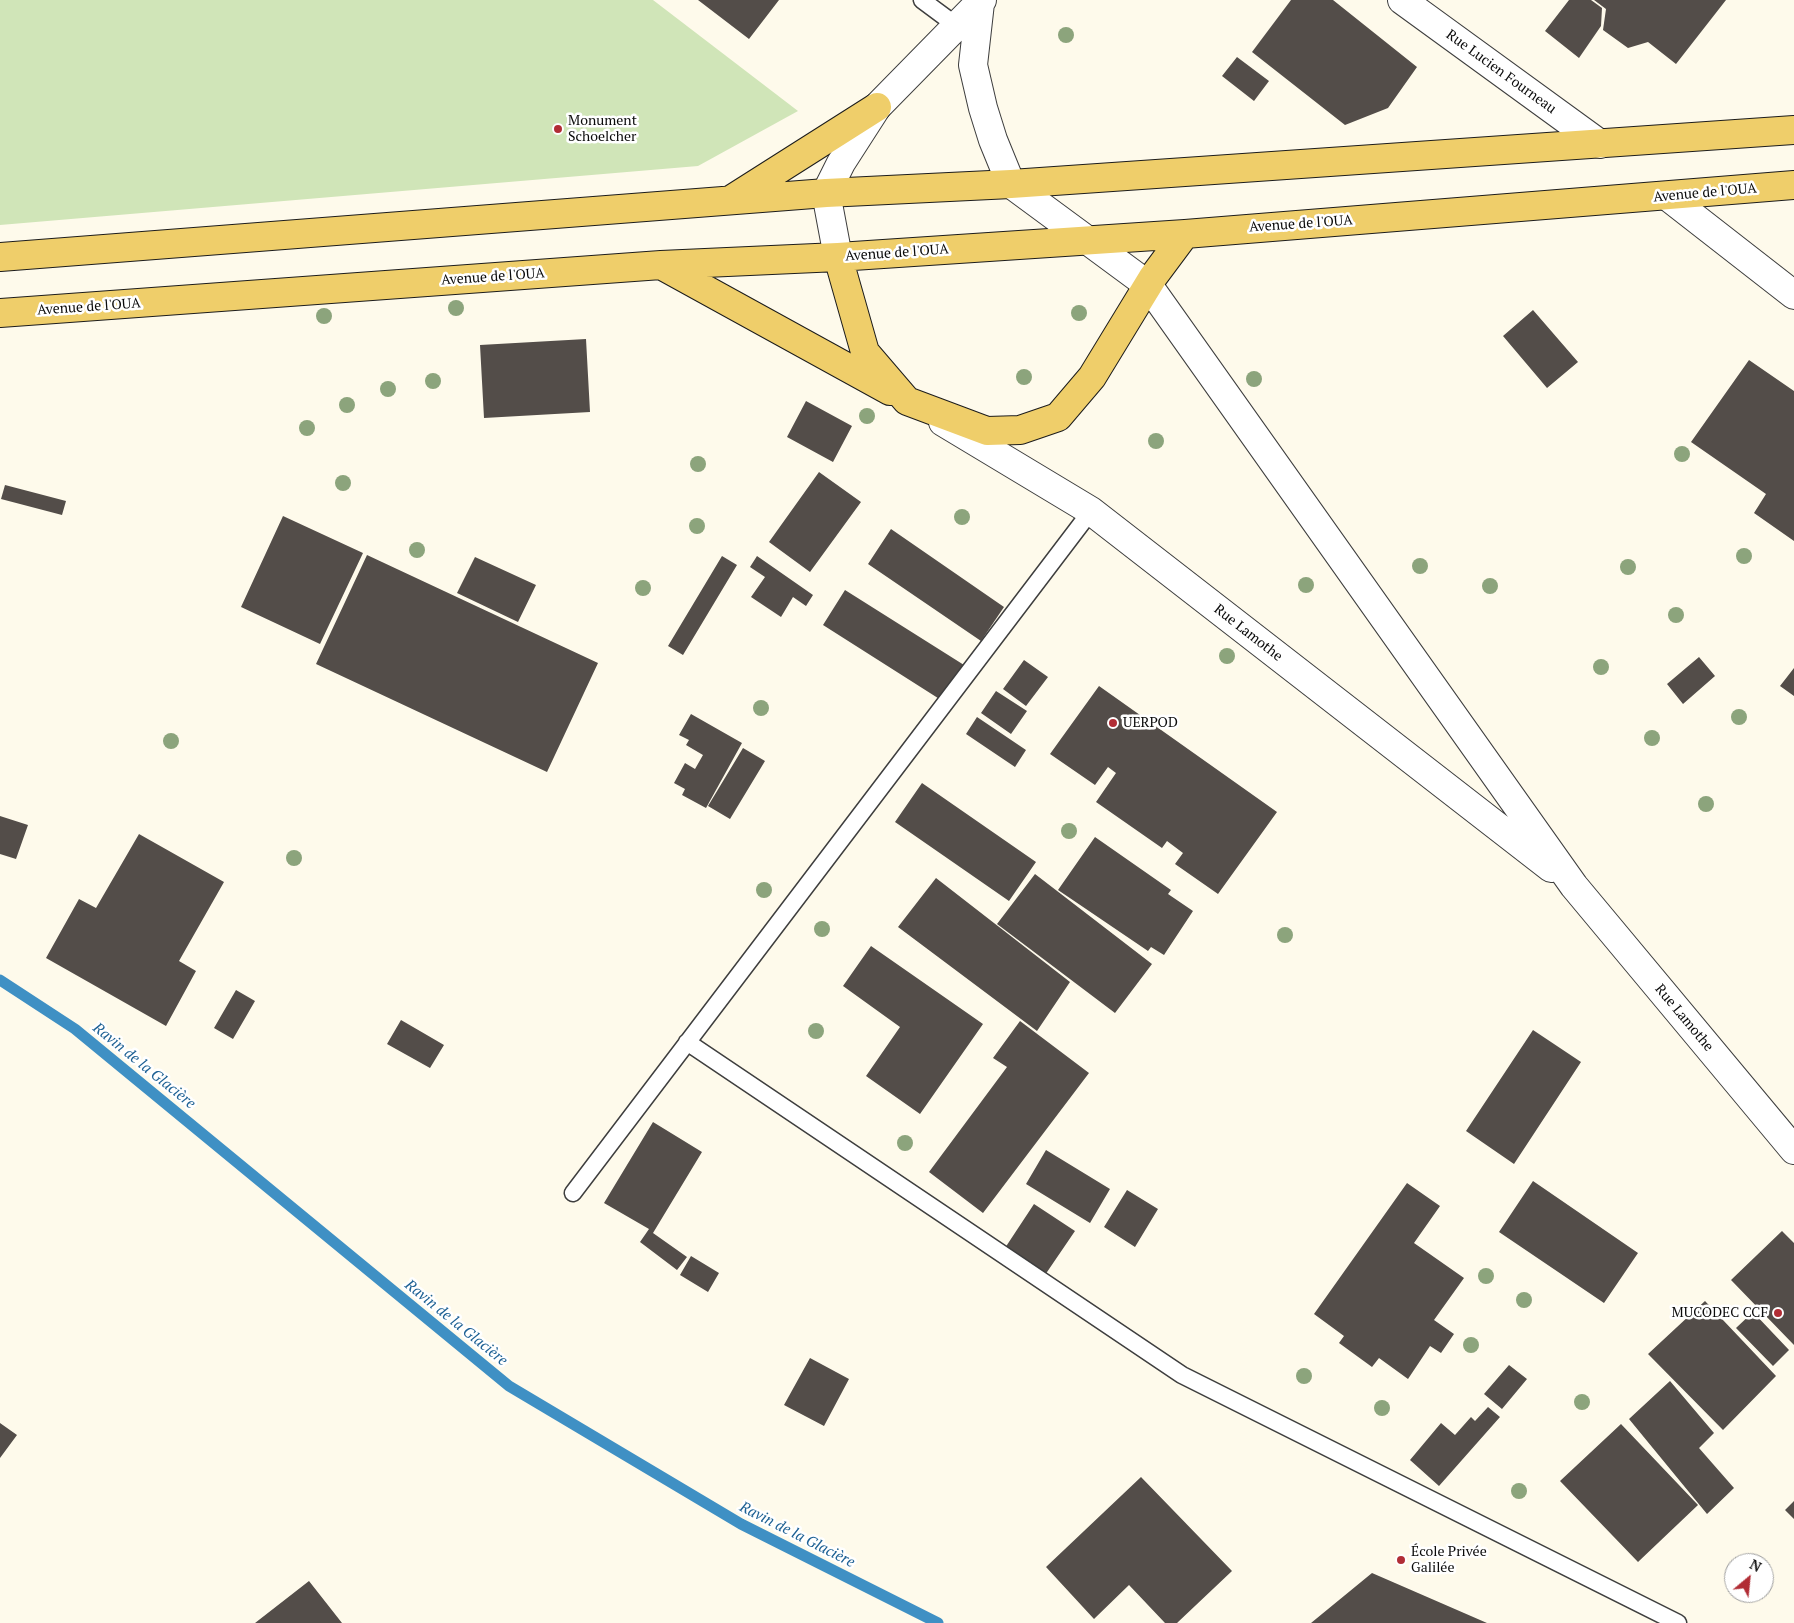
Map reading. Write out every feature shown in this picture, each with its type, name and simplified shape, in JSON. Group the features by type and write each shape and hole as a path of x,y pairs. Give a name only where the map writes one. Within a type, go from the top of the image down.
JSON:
{"main road":[{"path":"728,201 877,107"},
{"path":"0,257 826,194 1011,184 1794,130"},
{"name":"Avenue de l'OUA","path":"0,313 662,265 838,257 1185,234 1794,185"},
{"path":"662,265 908,401 987,431 1020,430 1058,417 1092,377 1148,285 1185,234"},
{"path":"838,257 865,352 908,401"}],"street":[{"name":"Rue Lucien Fourneau","path":"1402,0 1600,144"},
{"path":"838,257 826,194 841,163 877,107 981,2"},
{"path":"981,2 973,65 988,124 1011,184"},
{"name":"Rue Lamothe","path":"1011,184 1148,285 1574,886 1794,1150"},
{"path":"1667,196 1794,295"},
{"name":"Rue Lamothe","path":"908,401 1091,511 1574,886"}],"lane":[{"path":"922,0 957,26"},
{"path":"574,1193 1091,511"},
{"path":"687,1042 1182,1375 1678,1623"}],"green space":[{"path":"0,0 653,0 798,111 698,166 0,225"}],"building":[{"path":"698,0 779,0 749,39"},
{"path":"1291,0 1333,0 1417,67 1388,108 1345,125 1252,52"},
{"path":"1569,0 1591,0 1602,8 1601,26 1579,58 1545,31"},
{"path":"1594,0 1726,0 1676,64 1648,42 1628,48 1603,30 1606,9"},
{"path":"1237,57 1269,81 1254,101 1222,76"},
{"path":"1533,310 1578,362 1547,388 1503,336"},
{"path":"586,339 590,412 484,418 480,345"},
{"path":"1749,360 1794,391 1794,541 1754,513 1766,494 1691,442"},
{"path":"806,401 852,426 833,462 787,437"},
{"path":"819,472 861,502 810,572 769,542"},
{"path":"5,485 66,501 62,515 1,499"},
{"path":"283,516 363,553 320,644 241,607"},
{"path":"891,529 1004,607 981,641 868,564"},
{"path":"367,555 598,663 547,772 316,664"},
{"path":"722,556 737,565 683,655 668,646"},
{"path":"757,556 813,595 806,606 793,597 781,617 751,597 765,577 750,567"},
{"path":"475,557 536,585 518,622 457,593"},
{"path":"845,590 964,665 941,700 823,625"},
{"path":"1699,657 1715,676 1683,704 1667,684"},
{"path":"1024,660 1048,677 1026,706 1003,689"},
{"path":"1794,668 1794,696 1780,686"},
{"path":"1099,686 1277,812 1218,894 1175,864 1183,853 1167,841 1162,848 1096,802 1116,773 1108,767 1095,785 1050,754"},
{"path":"996,691 1027,711 1011,734 981,713"},
{"path":"691,714 742,743 706,808 682,795 685,789 674,783 685,763 695,769 703,755 686,745 689,740 679,735"},
{"path":"977,717 1026,750 1015,767 966,734"},
{"path":"743,748 765,761 730,819 708,806"},
{"path":"922,783 1036,862 1009,901 895,822"},
{"path":"0,816 28,825 16,859 0,854"},
{"path":"139,834 224,882 179,961 196,971 166,1026 46,958 79,899 96,908"},
{"path":"1095,837 1171,890 1168,894 1193,911 1164,955 1151,947 1148,951 1058,890"},
{"path":"1035,874 1152,964 1115,1013 997,924"},
{"path":"936,878 1070,982 1037,1031 898,927"},
{"path":"871,946 983,1024 920,1114 866,1076 900,1027 843,986"},
{"path":"236,990 255,1001 233,1039 214,1028"},
{"path":"401,1020 444,1045 430,1068 387,1044"},
{"path":"1020,1021 1089,1073 983,1213 929,1172 1007,1067 993,1058"},
{"path":"1533,1030 1581,1062 1514,1164 1466,1131"},
{"path":"653,1122 702,1152 653,1233 687,1257 677,1270 640,1242 649,1229 604,1203"},
{"path":"1046,1150 1110,1189 1090,1223 1026,1184"},
{"path":"1533,1181 1638,1253 1604,1303 1499,1232"},
{"path":"1407,1183 1440,1206 1414,1243 1464,1278 1434,1320 1454,1334 1441,1353 1430,1346 1408,1379 1379,1358 1372,1367 1339,1343 1344,1336 1314,1314"},
{"path":"1127,1190 1158,1209 1135,1247 1104,1227"},
{"path":"1034,1204 1075,1231 1045,1275 1005,1248"},
{"name":"MUCODEC CCF","path":"1782,1231 1794,1243 1794,1345 1731,1280"},
{"path":"691,1256 719,1273 708,1292 680,1275"},
{"path":"1705,1301 1776,1376 1723,1430 1648,1354"},
{"path":"1753,1312 1789,1350 1773,1366 1736,1328"},
{"path":"810,1358 849,1379 824,1426 784,1405"},
{"path":"1509,1365 1527,1379 1502,1409 1484,1394"},
{"path":"1670,1381 1714,1433 1699,1448 1734,1488 1707,1514 1629,1419"},
{"path":"1488,1407 1500,1417 1439,1486 1410,1460 1441,1423 1455,1435 1471,1417 1475,1421"},
{"path":"0,1423 17,1435 0,1458"},
{"path":"1621,1424 1698,1505 1638,1562 1560,1481"},
{"path":"1141,1477 1232,1571 1177,1623 1165,1623 1129,1585 1094,1619 1046,1567"},
{"path":"1794,1501 1794,1519 1785,1510"},
{"path":"1372,1573 1487,1623 1311,1623"},
{"path":"309,1581 342,1623 255,1623"}],"waterway":[{"name":"Ravin de la Glacière","path":"0,980 75,1029 509,1386 741,1524 938,1623"}],"place":[{"name":"Monument Schoelcher","path":"558,129"},
{"name":"UERPOD","path":"1113,723"},
{"name":"MUCODEC CCF","path":"1778,1313"},
{"name":"École Privée Galilée","path":"1401,1560"}]}
